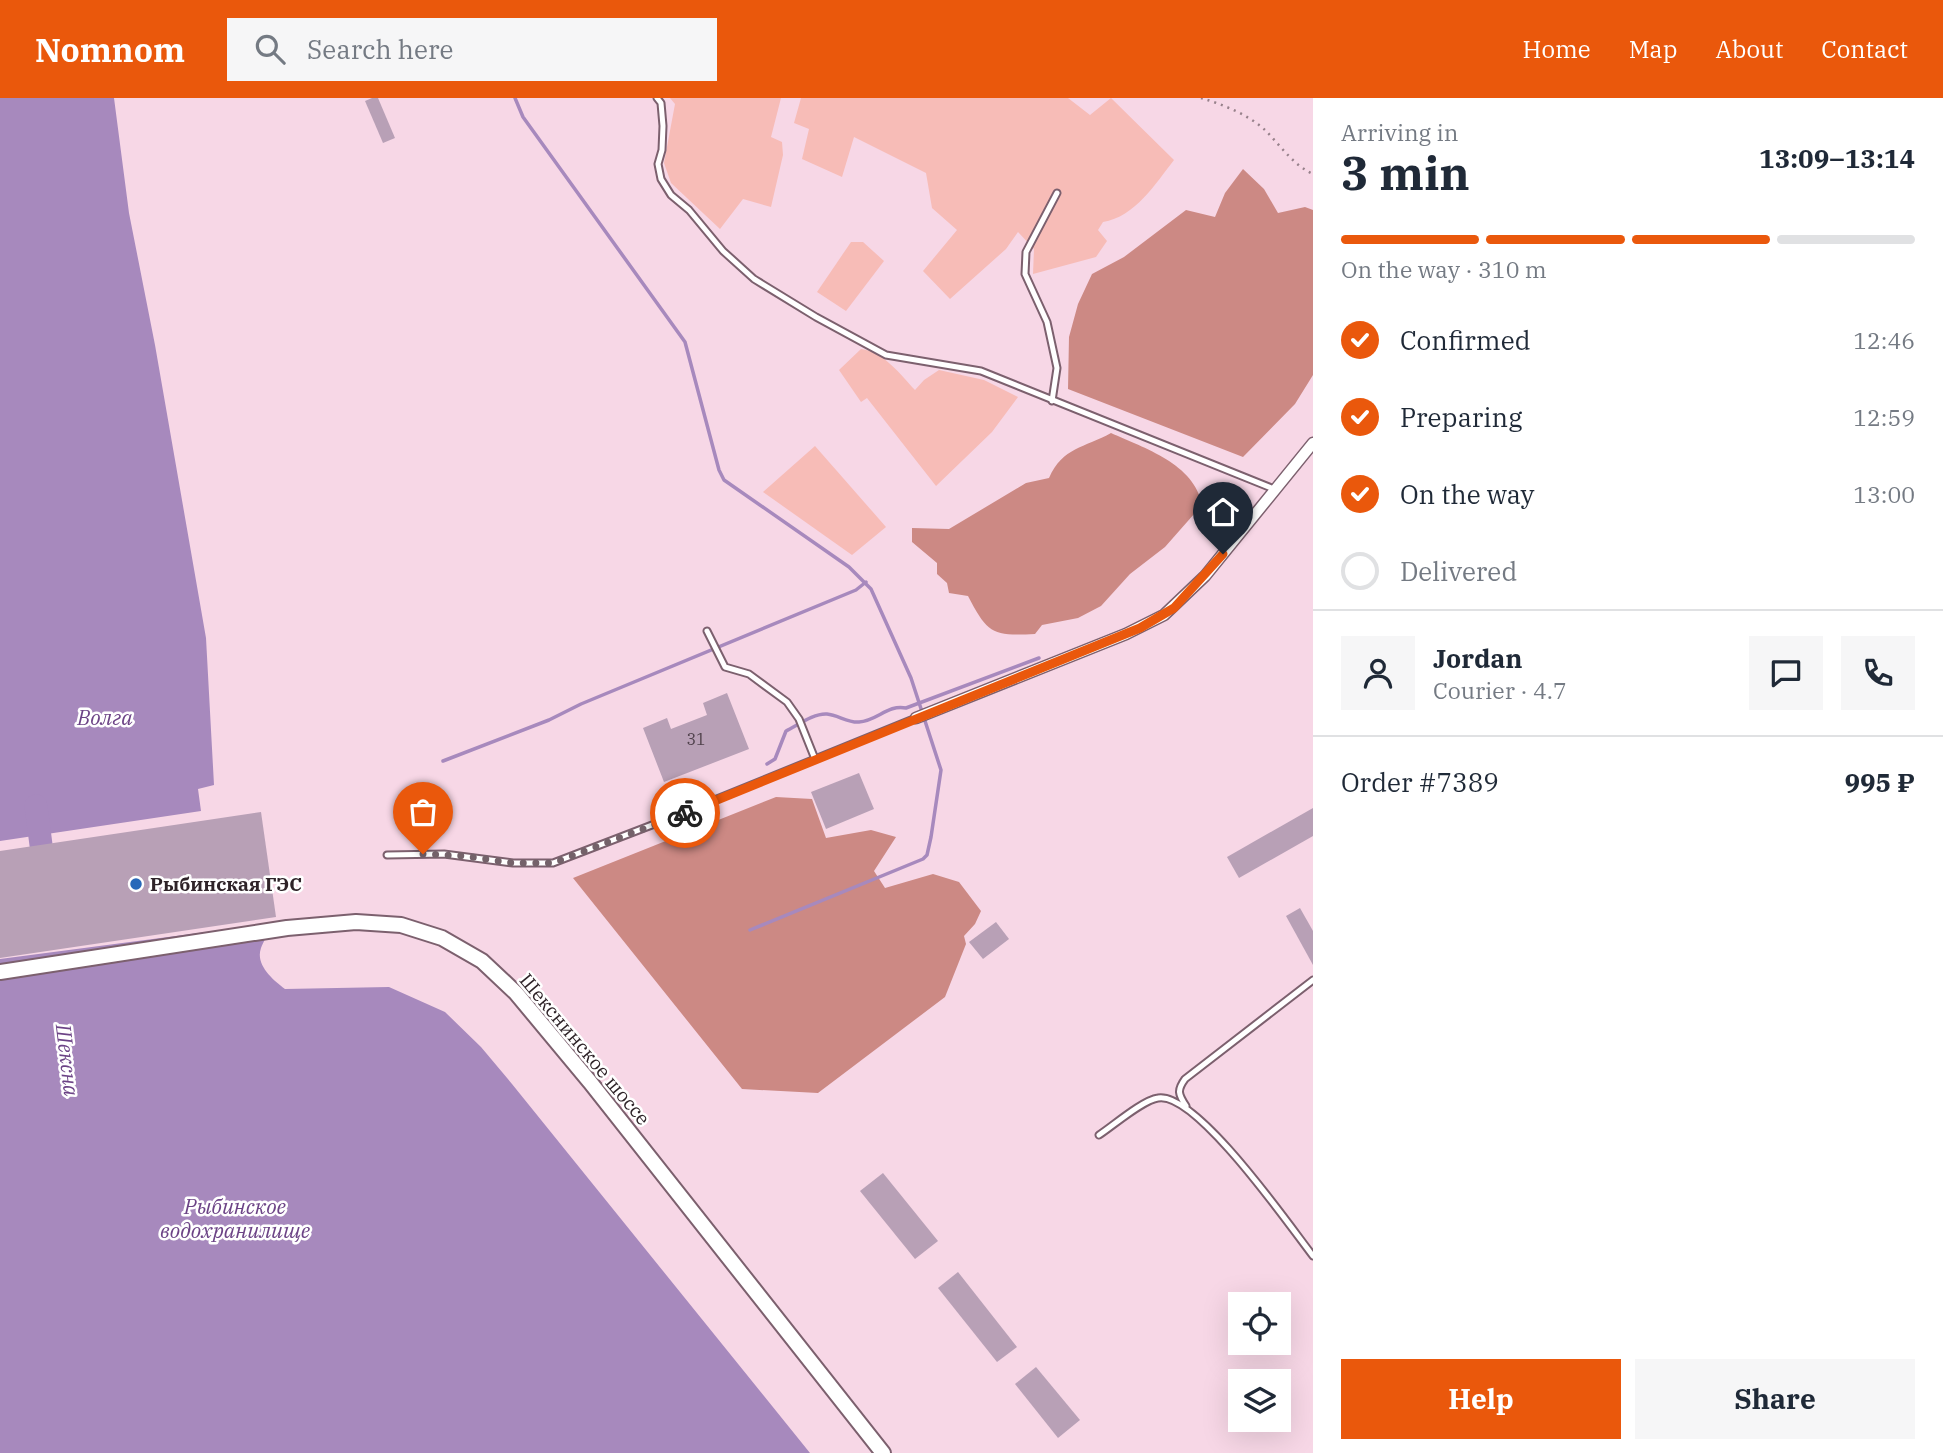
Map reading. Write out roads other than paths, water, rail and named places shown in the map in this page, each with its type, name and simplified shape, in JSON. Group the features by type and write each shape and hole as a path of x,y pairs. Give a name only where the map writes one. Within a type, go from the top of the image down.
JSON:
{"main road":[{"name":"Шекснинское шоссе","path":"0,972 287,928 356,922 401,925 442,938 482,961 516,993 590,1082 883,1453"}],"street":[{"path":"916,718 1126,634 1164,615 1200,582 1313,443"}],"lane":[{"path":"657,98 661,103 663,126 662,150 658,164 661,179 671,195 689,210 723,251 754,279 886,355 981,371 1274,489"},
{"path":"1052,401 1057,368 1047,322 1025,274 1026,253 1057,193"},
{"path":"707,631 725,667 749,674 792,707 815,760"},
{"path":"387,855 444,854 513,863 553,863 916,718"},
{"path":"1313,980 1185,1079 1178,1094 1187,1107 1218,1137 1313,1256"},
{"path":"1099,1135 1157,1098 1172,1099 1187,1107"}],"water":[{"name":"Волга","path":"0,98 114,98 129,213 206,638 214,785 198,789 201,811 0,841"},
{"name":"Рыбинское водохранилище","path":"260,925 267,927 260,954 263,966 285,989 389,987 445,1012 481,1047 512,1084 810,1453 0,1453 0,959"}],"waterway":[{"path":"515,98 523,117 685,342 724,480 849,567 871,589 911,678 941,770 931,837 927,855 923,859 750,930"},
{"path":"443,761 549,720 581,704 856,590 866,582"},
{"path":"767,764 775,759 786,731 811,717 827,714 851,721 865,721 894,708 906,708 1039,658"},
{"name":"Шексна","path":"36,806 45,876"}],"place":[{"name":"Рыбинская ГЭС","path":"136,884"}]}
